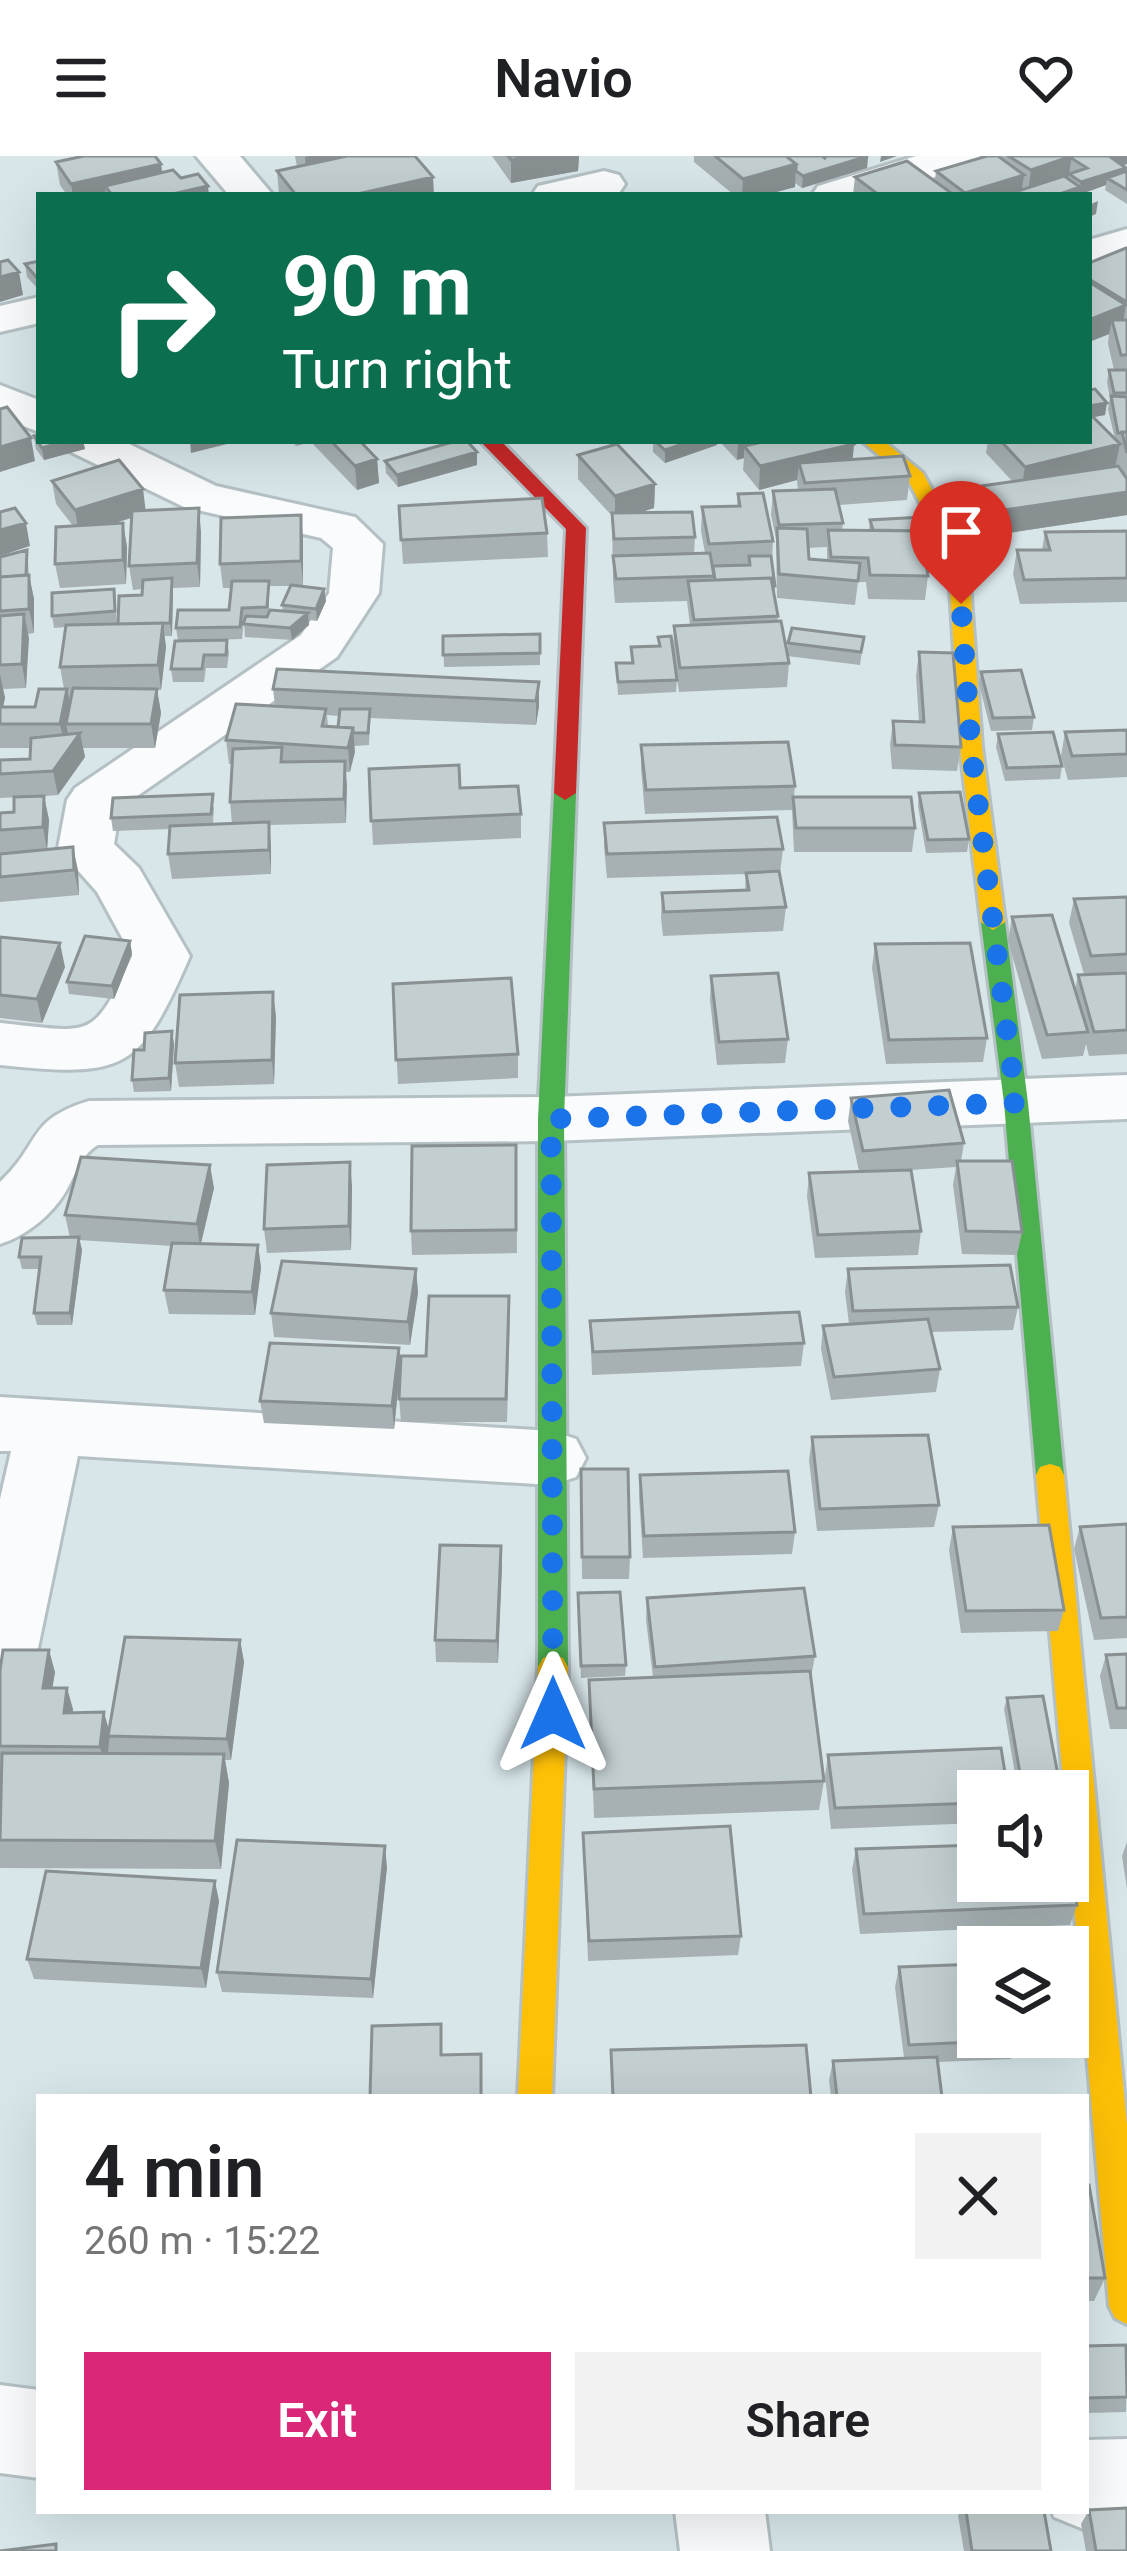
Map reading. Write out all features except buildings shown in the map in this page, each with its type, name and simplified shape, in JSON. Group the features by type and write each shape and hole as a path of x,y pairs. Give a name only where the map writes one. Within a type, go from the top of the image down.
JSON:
{"street":[{"path":"217,156 249,192"},
{"path":"843,192 958,156"},
{"path":"561,192 598,178"},
{"path":"1092,253 1127,242"},
{"path":"0,319 36,311"},
{"path":"0,400 36,417"},
{"path":"0,1044 74,1050 105,1042 128,1026 161,956 119,880 86,848 94,800 319,646 354,593 358,544 338,527 202,497 92,444"},
{"path":"493,444 576,528 551,1119 553,1714 535,2094"},
{"path":"876,444 916,477 958,557 971,748 1016,1103 1127,2306"},
{"path":"0,1220 40,1182 67,1134 89,1123 551,1119 1127,1097"},
{"path":"0,1658 25,1426 552,1458"},
{"path":"0,2428 36,2434"},
{"path":"1089,2485 1127,2484"},
{"path":"720,2514 725,2551"}],"traffic: fast":[{"path":"553,1667 551,1119 565,793"},
{"path":"993,922 1016,1103 1050,1475"}],"traffic: slow":[{"path":"876,444 916,477 958,557 971,747 993,922"},
{"path":"1050,1475 1127,2306"},
{"path":"535,2094 553,1667"}],"traffic: jam":[{"path":"493,444 576,528 565,793"}],"route":[{"path":"553,1714 551,1119 1016,1103 971,748 961,604"}]}
